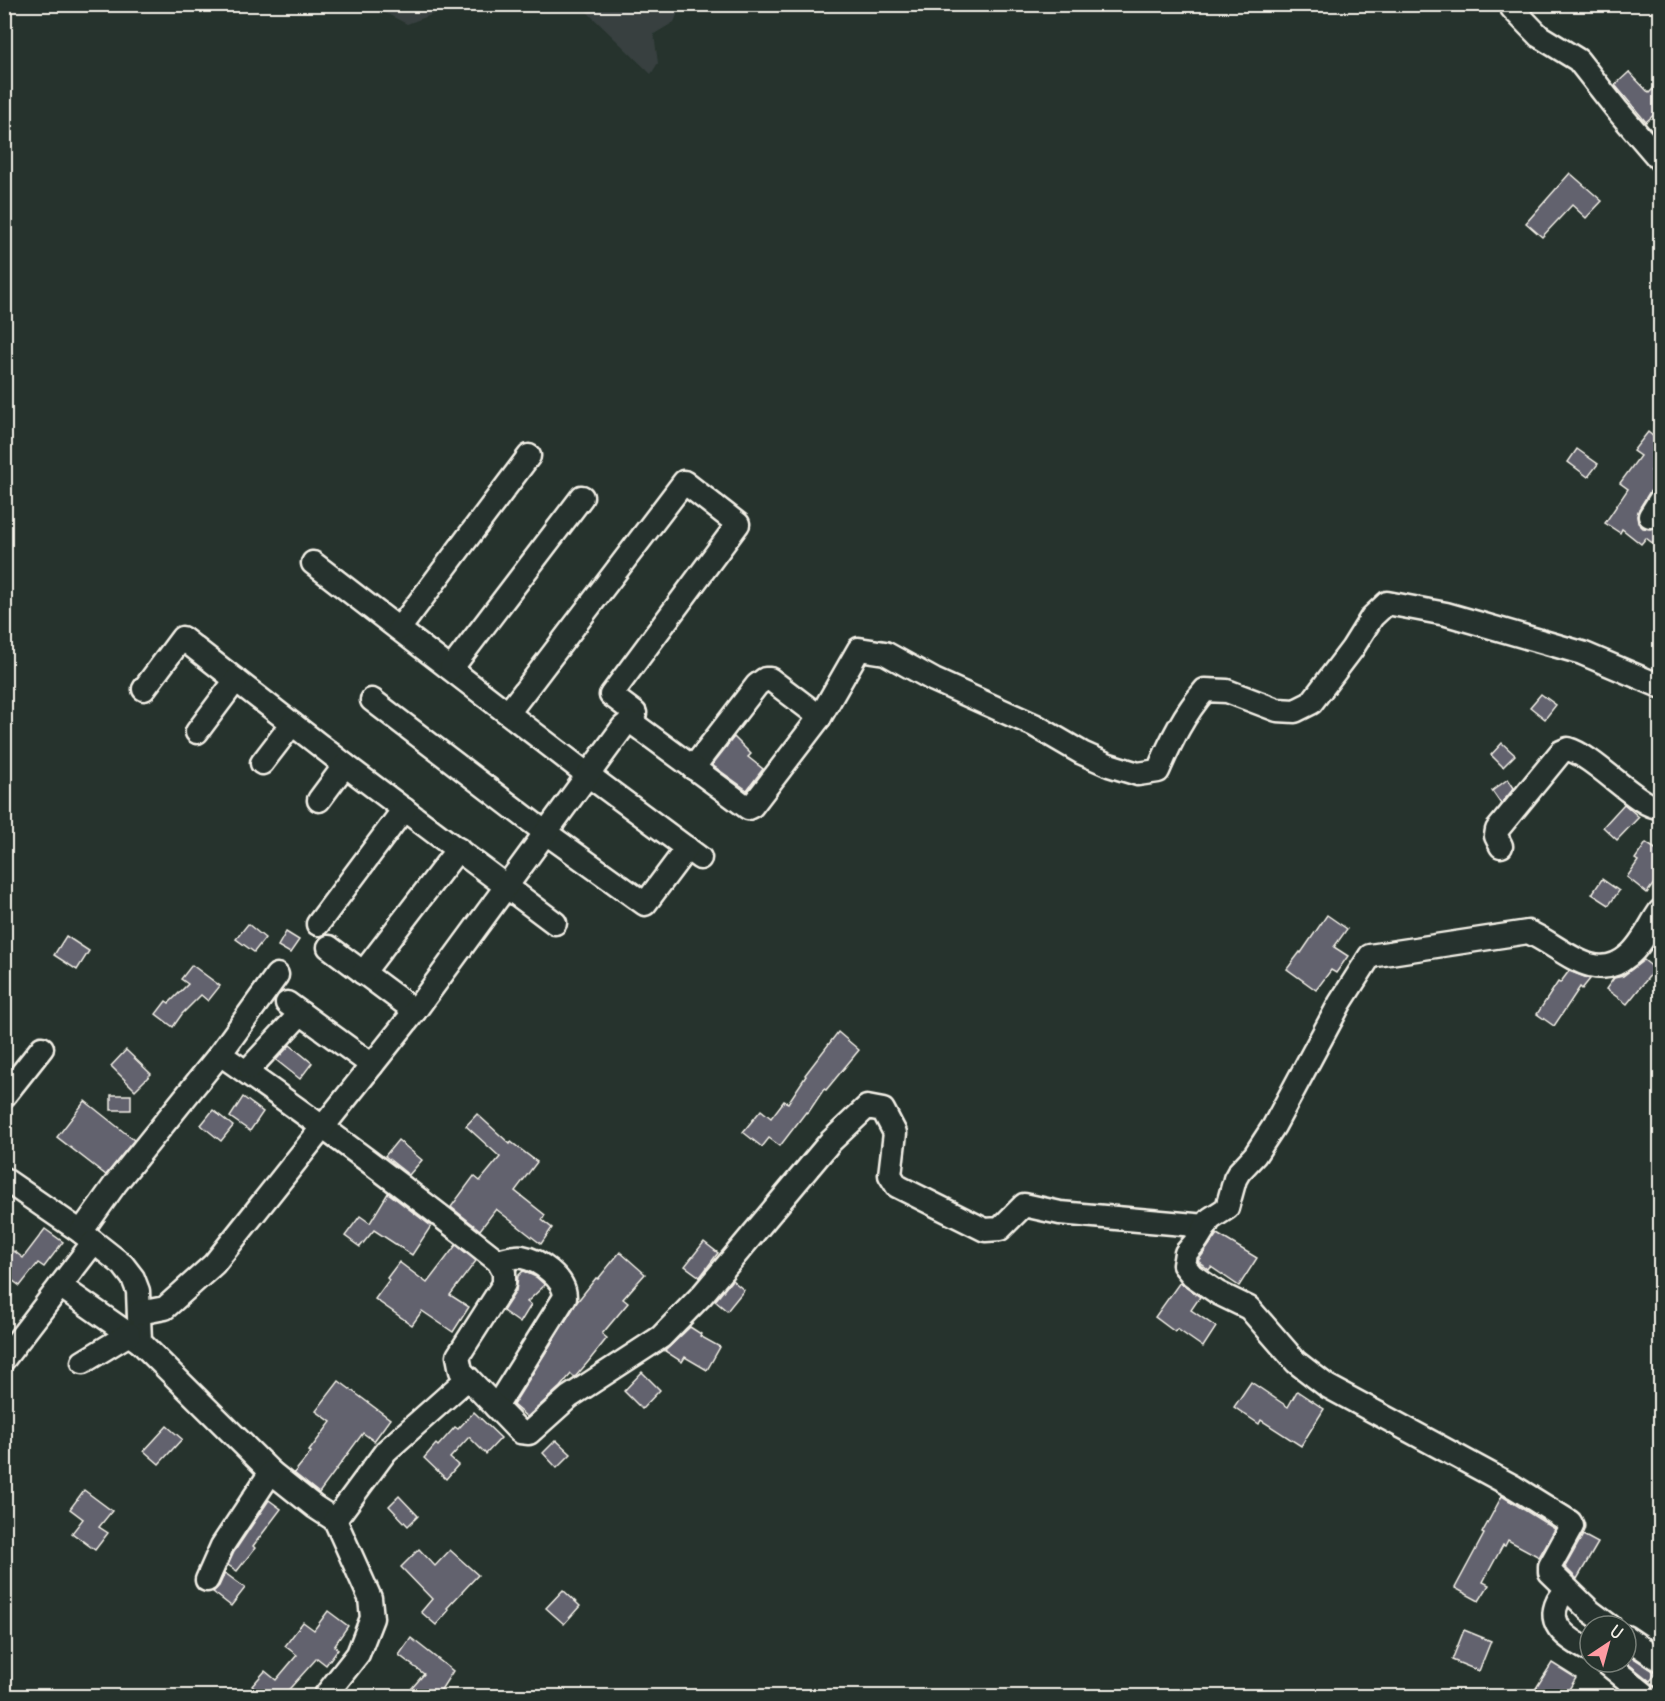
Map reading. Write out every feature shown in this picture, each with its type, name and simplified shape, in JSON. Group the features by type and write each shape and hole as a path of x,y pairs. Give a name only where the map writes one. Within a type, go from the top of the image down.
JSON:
{"street":[{"path":"1511,4 1512,8 1539,36 1578,60 1660,160"},
{"path":"399,629 529,456"},
{"path":"139,1312 165,1308 214,1264 415,1011 635,713 610,695 738,525 684,482 508,713"},
{"path":"451,669 582,497"},
{"path":"312,563 588,775 694,853 645,904 372,700"},
{"path":"628,723 634,724 748,808 752,806 820,717 859,649 874,650 885,653 934,680 1034,725 1082,753 1109,765 1138,774 1158,771 1175,732 1192,705 1205,690 1227,691 1277,710 1295,711 1311,703 1352,649 1372,617 1387,603 1446,614 1582,653 1660,686"},
{"path":"144,689 182,638 345,765 555,923"},
{"path":"693,768 757,685 765,678 770,679 820,717"},
{"path":"197,732 236,680"},
{"path":"262,763 292,724"},
{"path":"1501,846 1496,836 1497,830 1561,752 1568,749 1576,751 1600,767 1644,803 1655,808 1660,807"},
{"path":"319,800 345,765"},
{"path":"318,924 404,809"},
{"path":"363,972 458,849"},
{"path":"1594,1614 1550,1572 1550,1566 1572,1526 1570,1522 1514,1487 1326,1386 1296,1362 1249,1308 1218,1293 1192,1275 1184,1265 1186,1253 1210,1219 1227,1208 1235,1179 1255,1155 1274,1126 1335,1011 1370,956 1528,932 1589,966 1607,967 1629,956 1660,911"},
{"path":"329,947 415,1011"},
{"path":"4,1359 60,1286 116,1183 220,1054 277,975"},
{"path":"250,1068 294,1008 372,1065"},
{"path":"4,1096 42,1048"},
{"path":"220,1054 324,1127 498,1261 504,1272 504,1284 458,1356 461,1371 520,1432 533,1431 570,1397 661,1337 702,1295 830,1142 867,1107 883,1110 895,1133 890,1175 897,1186 985,1230 1000,1229 1024,1204 1060,1213 1206,1226"},
{"path":"4,1179 123,1265 133,1278 138,1291 139,1312 134,1338"},
{"path":"496,1407 565,1297 565,1291 558,1279 536,1262 521,1257 498,1261"},
{"path":"60,1286 134,1338 271,1472 334,1520 370,1598 372,1618 358,1654 326,1696"},
{"path":"83,1362 134,1338"},
{"path":"334,1520 386,1452 468,1378"},
{"path":"207,1580 222,1546 271,1472"},
{"path":"1566,1589 1555,1612 1558,1629 1578,1644"},
{"path":"1638,1646 1660,1660"},
{"path":"1620,1674 1647,1696"}],"shaded area":[{"path":"370,4 458,5 407,24"},
{"path":"580,5 681,5 674,22 654,34 658,63 651,74"}],"building":[{"path":"1629,72 1649,93 1653,89 1660,98 1660,109 1646,122 1615,85"},
{"path":"1570,173 1602,201 1586,218 1572,205 1542,237 1526,223"},
{"path":"1648,432 1660,442 1660,459 1651,471 1660,479 1660,487 1653,488 1649,493 1637,516 1638,523 1643,528 1650,529 1660,524 1660,549 1646,538 1641,544 1622,529 1620,533 1605,523 1628,489 1620,483 1640,456 1633,451"},
{"path":"1577,449 1598,464 1588,477 1568,462"},
{"path":"1541,694 1556,705 1545,719 1530,707"},
{"path":"734,737 751,754 748,757 763,769 747,790 712,765"},
{"path":"1502,743 1515,755 1503,767 1491,755"},
{"path":"1508,779 1514,788 1501,804 1492,791"},
{"path":"1624,804 1639,817 1617,840 1603,827"},
{"path":"1646,843 1660,852 1660,875 1647,893 1627,877"},
{"path":"1602,879 1619,891 1609,905 1592,894"},
{"path":"1327,915 1347,929 1334,947 1348,956 1336,973 1331,970 1316,990 1287,969"},
{"path":"248,924 265,938 254,952 236,939"},
{"path":"286,932 299,940 290,953 278,946"},
{"path":"66,936 89,951 77,970 54,955"},
{"path":"1644,960 1655,969 1627,1004 1606,989 1614,978 1623,976"},
{"path":"192,965 220,986 208,1001 201,995 173,1027 156,1014 166,1001 169,1003 188,984 181,979"},
{"path":"1569,971 1590,979 1582,989 1580,987 1554,1026 1537,1014 1558,982 1560,983"},
{"path":"838,1032 859,1050 826,1090 824,1089 808,1113 806,1112 780,1146 769,1138 762,1147 743,1132 761,1110 771,1118 784,1101 788,1103 805,1075"},
{"path":"290,1045 312,1063 300,1079 276,1060"},
{"path":"126,1050 151,1074 135,1090 111,1066"},
{"path":"111,1095 131,1095 131,1110 111,1110"},
{"path":"243,1097 263,1112 250,1131 230,1117"},
{"path":"85,1101 134,1140 106,1175 57,1137"},
{"path":"213,1110 233,1126 221,1141 201,1125"},
{"path":"477,1114 510,1144 511,1142 537,1162 515,1191 545,1215 542,1220 552,1228 541,1244 496,1209 480,1230 451,1207 474,1176 480,1181 500,1157 466,1126"},
{"path":"398,1140 422,1160 409,1175 385,1156"},
{"path":"388,1193 431,1226 412,1255 374,1230 360,1247 345,1236 360,1216 370,1223"},
{"path":"45,1229 63,1242 44,1267 38,1263 20,1286 4,1274 4,1264 14,1251 23,1258"},
{"path":"1217,1234 1257,1258 1239,1286 1211,1267 1209,1270 1198,1261"},
{"path":"704,1242 718,1253 700,1277 685,1266"},
{"path":"456,1245 476,1261 450,1295 469,1307 453,1332 422,1311 412,1325 375,1299 399,1262 427,1283"},
{"path":"620,1252 645,1274 623,1299 628,1303 602,1334 607,1338 588,1362 576,1376 571,1374 527,1417 513,1405 577,1302"},
{"path":"523,1271 536,1277 545,1285 527,1302 531,1305 520,1323 503,1311 516,1291 518,1276"},
{"path":"732,1280 744,1290 727,1311 715,1301"},
{"path":"1180,1282 1200,1297 1191,1310 1216,1327 1203,1347 1177,1329 1175,1332 1155,1317"},
{"path":"690,1327 701,1334 700,1336 720,1347 707,1370 685,1357 682,1362 665,1351"},
{"path":"642,1372 660,1390 642,1409 624,1391"},
{"path":"339,1381 390,1419 374,1441 363,1433 319,1493 294,1473 331,1422 316,1411"},
{"path":"1251,1382 1288,1407 1297,1391 1324,1409 1301,1446 1261,1420 1259,1424 1234,1407"},
{"path":"474,1412 501,1438 486,1454 469,1437 450,1458 458,1465 446,1479 424,1458 436,1444 438,1446 455,1427 458,1429"},
{"path":"167,1426 182,1439 159,1464 144,1451"},
{"path":"556,1440 571,1454 557,1468 543,1453"},
{"path":"84,1490 112,1511 99,1527 108,1533 95,1550 72,1533 83,1519 70,1509"},
{"path":"399,1496 418,1516 408,1526 389,1506"},
{"path":"1502,1496 1555,1529 1539,1557 1508,1540 1483,1582 1489,1585 1479,1601 1455,1588"},
{"path":"269,1500 281,1509 237,1571 228,1565 234,1552"},
{"path":"1583,1535 1598,1543 1577,1579 1565,1567"},
{"path":"419,1549 435,1566 450,1550 478,1575 447,1608 449,1610 436,1625 421,1612 432,1599 401,1567"},
{"path":"225,1573 245,1588 231,1606 213,1592 219,1586"},
{"path":"563,1590 580,1606 564,1624 546,1608"},
{"path":"328,1611 348,1626 334,1646 338,1649 326,1665 317,1658 283,1696 264,1696 252,1686 265,1671 276,1680 297,1655 285,1646 303,1622 314,1630"},
{"path":"1464,1630 1491,1641 1479,1671 1452,1660"},
{"path":"411,1638 453,1671 437,1696 405,1696 424,1674 399,1655"},
{"path":"1638,1661 1657,1673 1650,1681 1638,1672"},
{"path":"1552,1663 1576,1678 1565,1696 1531,1696"}]}
